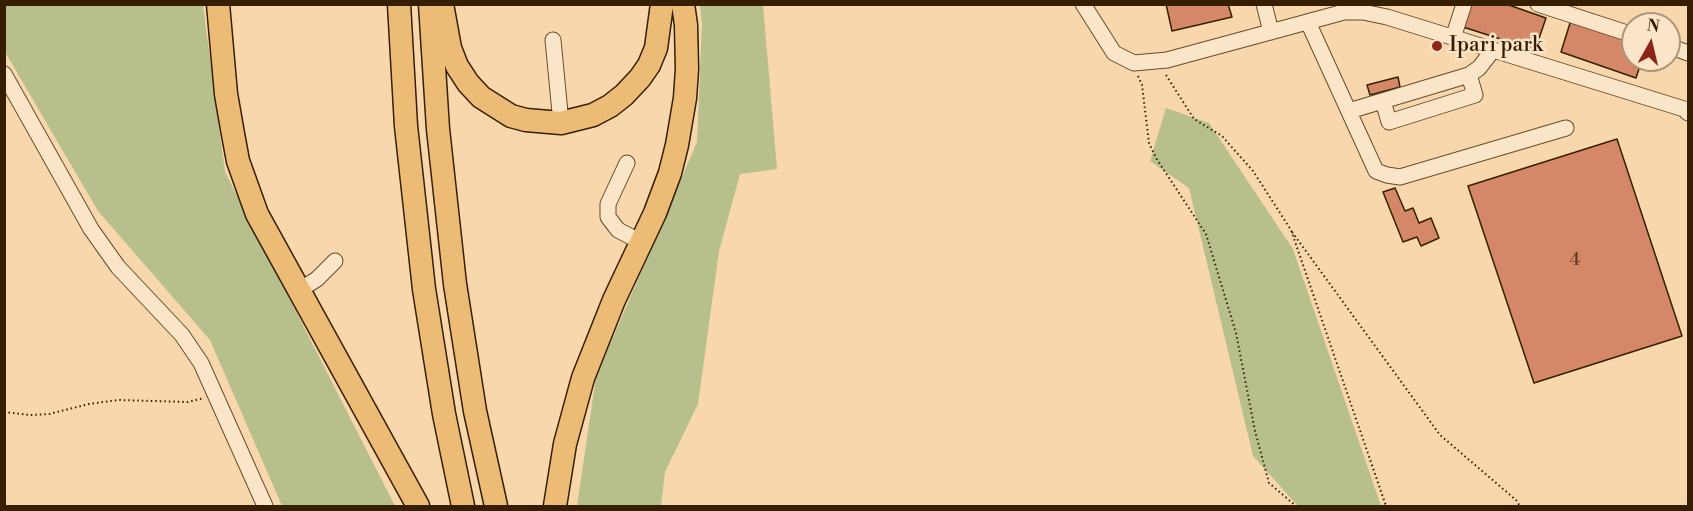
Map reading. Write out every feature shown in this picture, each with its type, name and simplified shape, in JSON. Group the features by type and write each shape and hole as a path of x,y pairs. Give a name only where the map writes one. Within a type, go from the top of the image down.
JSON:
{"highway":[{"path":"218,4 226,94 238,161 257,214 418,507"},
{"path":"399,4 406,126 424,289 438,385 463,507"},
{"path":"430,4 438,129 455,284 474,400 496,507"},
{"path":"442,4 450,48 457,66 481,97 511,116 526,120 561,123 585,118 609,106 624,95 640,78 649,65 656,48 662,4"},
{"path":"555,507 565,444 583,378 614,300 663,193 682,122 687,69 683,4"}],"street":[{"path":"1083,4 1114,53 1134,63 1158,62 1363,8 1684,109 1689,113"},
{"path":"1264,4 1270,32"},
{"path":"1454,38 1464,4"},
{"path":"1538,4 1621,31"},
{"path":"1308,22 1376,171 1400,177 1566,128"},
{"path":"554,40 561,123"},
{"path":"1349,111 1469,75 1479,69 1493,50"},
{"path":"4,74 91,229 118,267 182,335 201,363 265,507"},
{"path":"1383,101 1389,122 1475,94 1469,75"},
{"path":"627,163 609,204 608,217 618,230 641,242"},
{"path":"298,291 317,279 335,261"}],"path":[{"path":"1158,62 1194,119 1222,136 1253,171 1291,230 1440,435 1516,500 1520,507"},
{"path":"1134,63 1142,85 1149,143 1156,158 1206,234 1236,333 1254,431 1269,483 1296,507"},
{"path":"1291,230 1386,507"},
{"path":"4,412 30,415 49,414 89,404 118,400 188,402 214,395"}],"green space":[{"path":"4,5 203,5 225,172 395,506 282,506 210,340 98,211 5,52"},
{"path":"700,5 763,5 777,169 740,174 719,251 698,404 665,472 661,506 577,506 596,377 697,142 702,24"},
{"path":"1166,108 1209,123 1293,249 1381,506 1298,506 1253,456 1189,188 1150,161"}],"building":[{"path":"1166,4 1228,4 1232,17 1172,31"},
{"path":"1466,4 1506,4 1546,18 1535,50 1460,26"},
{"path":"1571,20 1621,35 1621,72 1638,72 1636,78 1561,52"},
{"path":"1398,77 1400,87 1370,95 1367,85"},
{"path":"1617,139 1682,336 1534,383 1468,186"},
{"path":"1395,188 1405,211 1413,208 1419,223 1431,218 1439,238 1421,246 1417,237 1403,242 1383,192"}],"place":[{"name":"Ipari park","path":"1437,46"}]}
